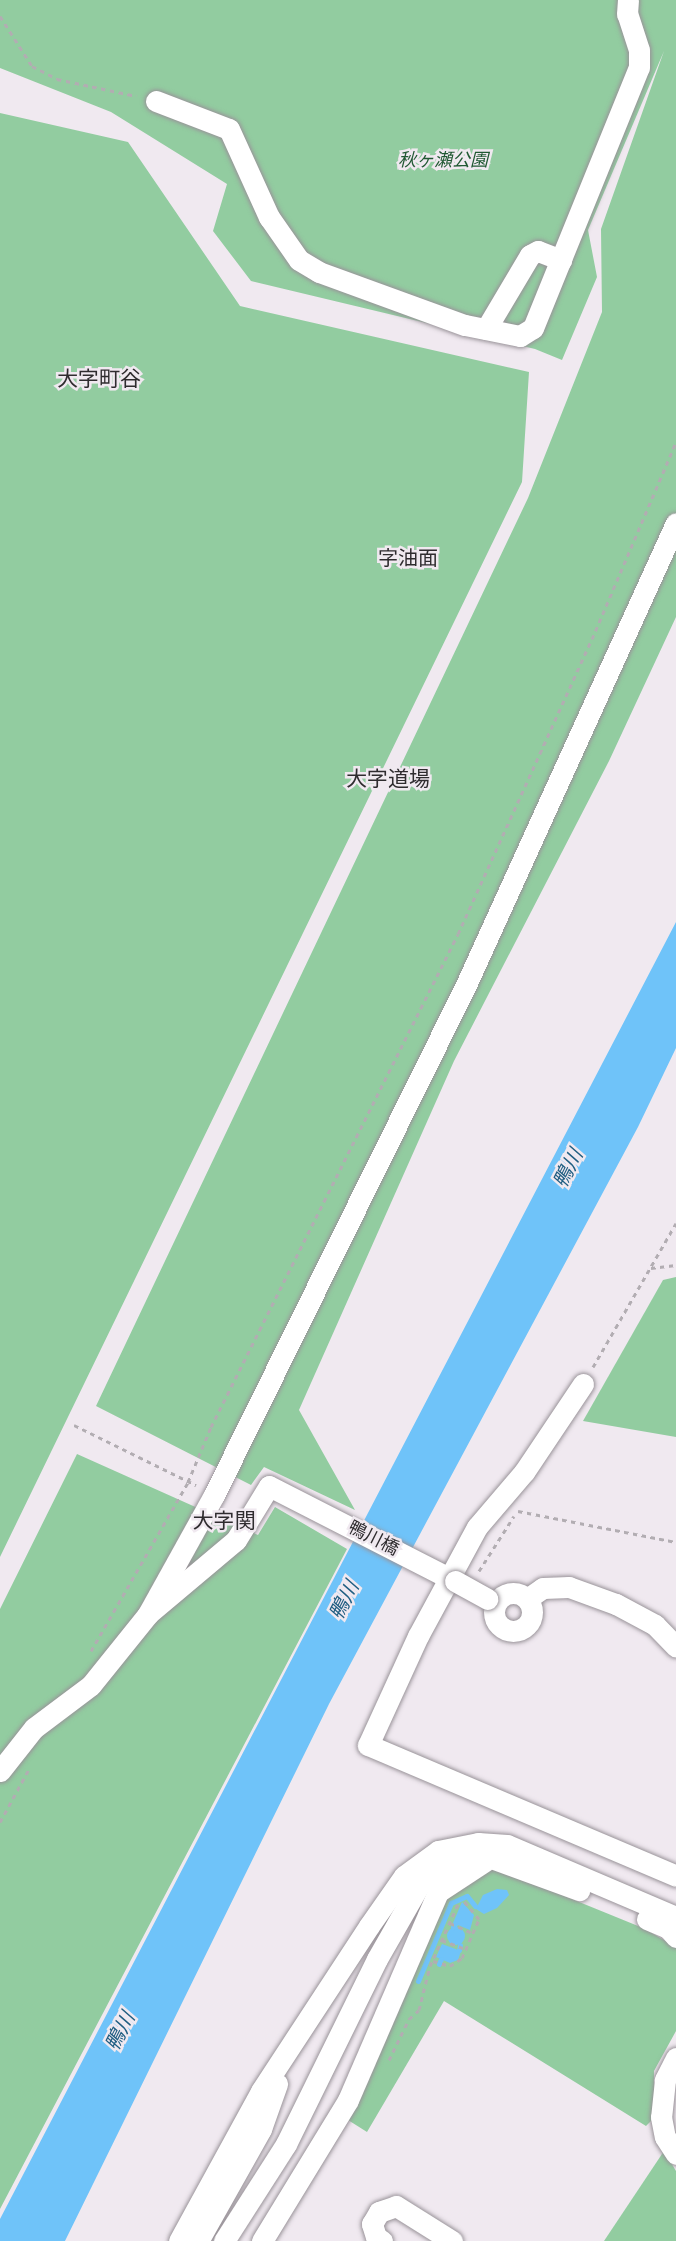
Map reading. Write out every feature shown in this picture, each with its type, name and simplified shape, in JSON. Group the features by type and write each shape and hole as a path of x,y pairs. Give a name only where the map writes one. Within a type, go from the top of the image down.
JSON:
{"street":[{"path":"156,101 229,129 269,217 299,260 319,272 486,329 520,336 533,328 639,68 639,50 627,14 628,0"},
{"path":"486,329 530,255 538,251 561,260"},
{"path":"0,1771 46,1717 91,1685 148,1614 214,1495 466,985 676,523"},
{"path":"583,1384 524,1472 477,1527 449,1578 368,1745 676,1876"},
{"name":"鴨川橋","path":"148,1614 236,1540 269,1486 491,1601"},
{"path":"527,1599 543,1588 569,1587 616,1604 655,1625 676,1647"},
{"path":"510,1593 527,1599 532,1610 529,1621 514,1631 497,1622 491,1601 510,1593"},
{"path":"180,2241 261,2091 404,1876 438,1851 478,1843 507,1845 676,1917"},
{"path":"224,2241 286,2144 377,1959 422,1880 452,1863 491,1858 558,1881 668,1928 676,1937"},
{"path":"262,2241 348,2100 438,1892 491,1858"},
{"path":"198,2241 261,2129 288,2053"},
{"path":"676,2058 665,2080 661,2117 665,2137 676,2154"},
{"path":"676,2083 672,2110 676,2127"},
{"path":"382,2241 376,2237 372,2224 379,2212 396,2206 452,2241"}],"path":[{"path":"0,16 32,66 57,79 156,101"},
{"path":"88,1656 188,1482 210,1426 458,934 588,649 676,442"},
{"path":"650,1268 676,1265"},
{"path":"74,1425 214,1495"},
{"path":"518,1510 676,1542"},
{"path":"388,2062 409,2019 419,2010 430,1968 433,1960 446,1929 453,1924 460,1900 476,1913 479,1919 462,1948 457,1964 433,1960"},
{"path":"453,1924 472,1933"},
{"path":"442,1939 462,1948"}],"green space":[{"name":"秋ヶ瀬公園","path":"0,0 676,0 676,617 609,761 454,1061 299,1410 355,1510 264,1467 251,1485 96,1406 528,498 602,312 601,229 664,51 588,230 597,277 562,360 535,349 251,281 213,231 227,184 111,112 0,68"},
{"path":"0,113 128,142 240,306 529,372 522,482 0,1557"},
{"path":"676,1277 676,1437 583,1421 663,1280"},
{"path":"77,1454 258,1535 275,1507 347,1549 0,2209 0,1609"},
{"path":"498,1869 643,1928 676,1947 676,2031 654,2071 654,2118 646,2126 444,2001 367,2132 348,2120 448,1894 472,1871"},
{"path":"664,2151 676,2171 676,2241 604,2241"}],"water":[{"name":"鴨川","path":"676,922 676,1048 638,1127 329,1704 65,2241 0,2241 0,2219"},
{"path":"497,1889 507,1890 509,1895 497,1908 484,1914 476,1909 483,1895"},
{"path":"462,1902 474,1915 470,1930 453,1923"},
{"path":"456,1927 462,1930 465,1936 462,1942 456,1945 450,1942 447,1936 450,1930"},
{"path":"442,1944 461,1951 458,1960 450,1963 436,1957"}],"waterway":[{"path":"418,1981 451,1903 467,1896 475,1906"},
{"path":"459,1950 460,1945"},
{"path":"439,1964 441,1959"}],"district":[{"name":"大字町谷","path":"99,380"},
{"name":"字油面","path":"408,559"},
{"name":"大字道場","path":"388,780"},
{"name":"大字関","path":"224,1522"}]}
